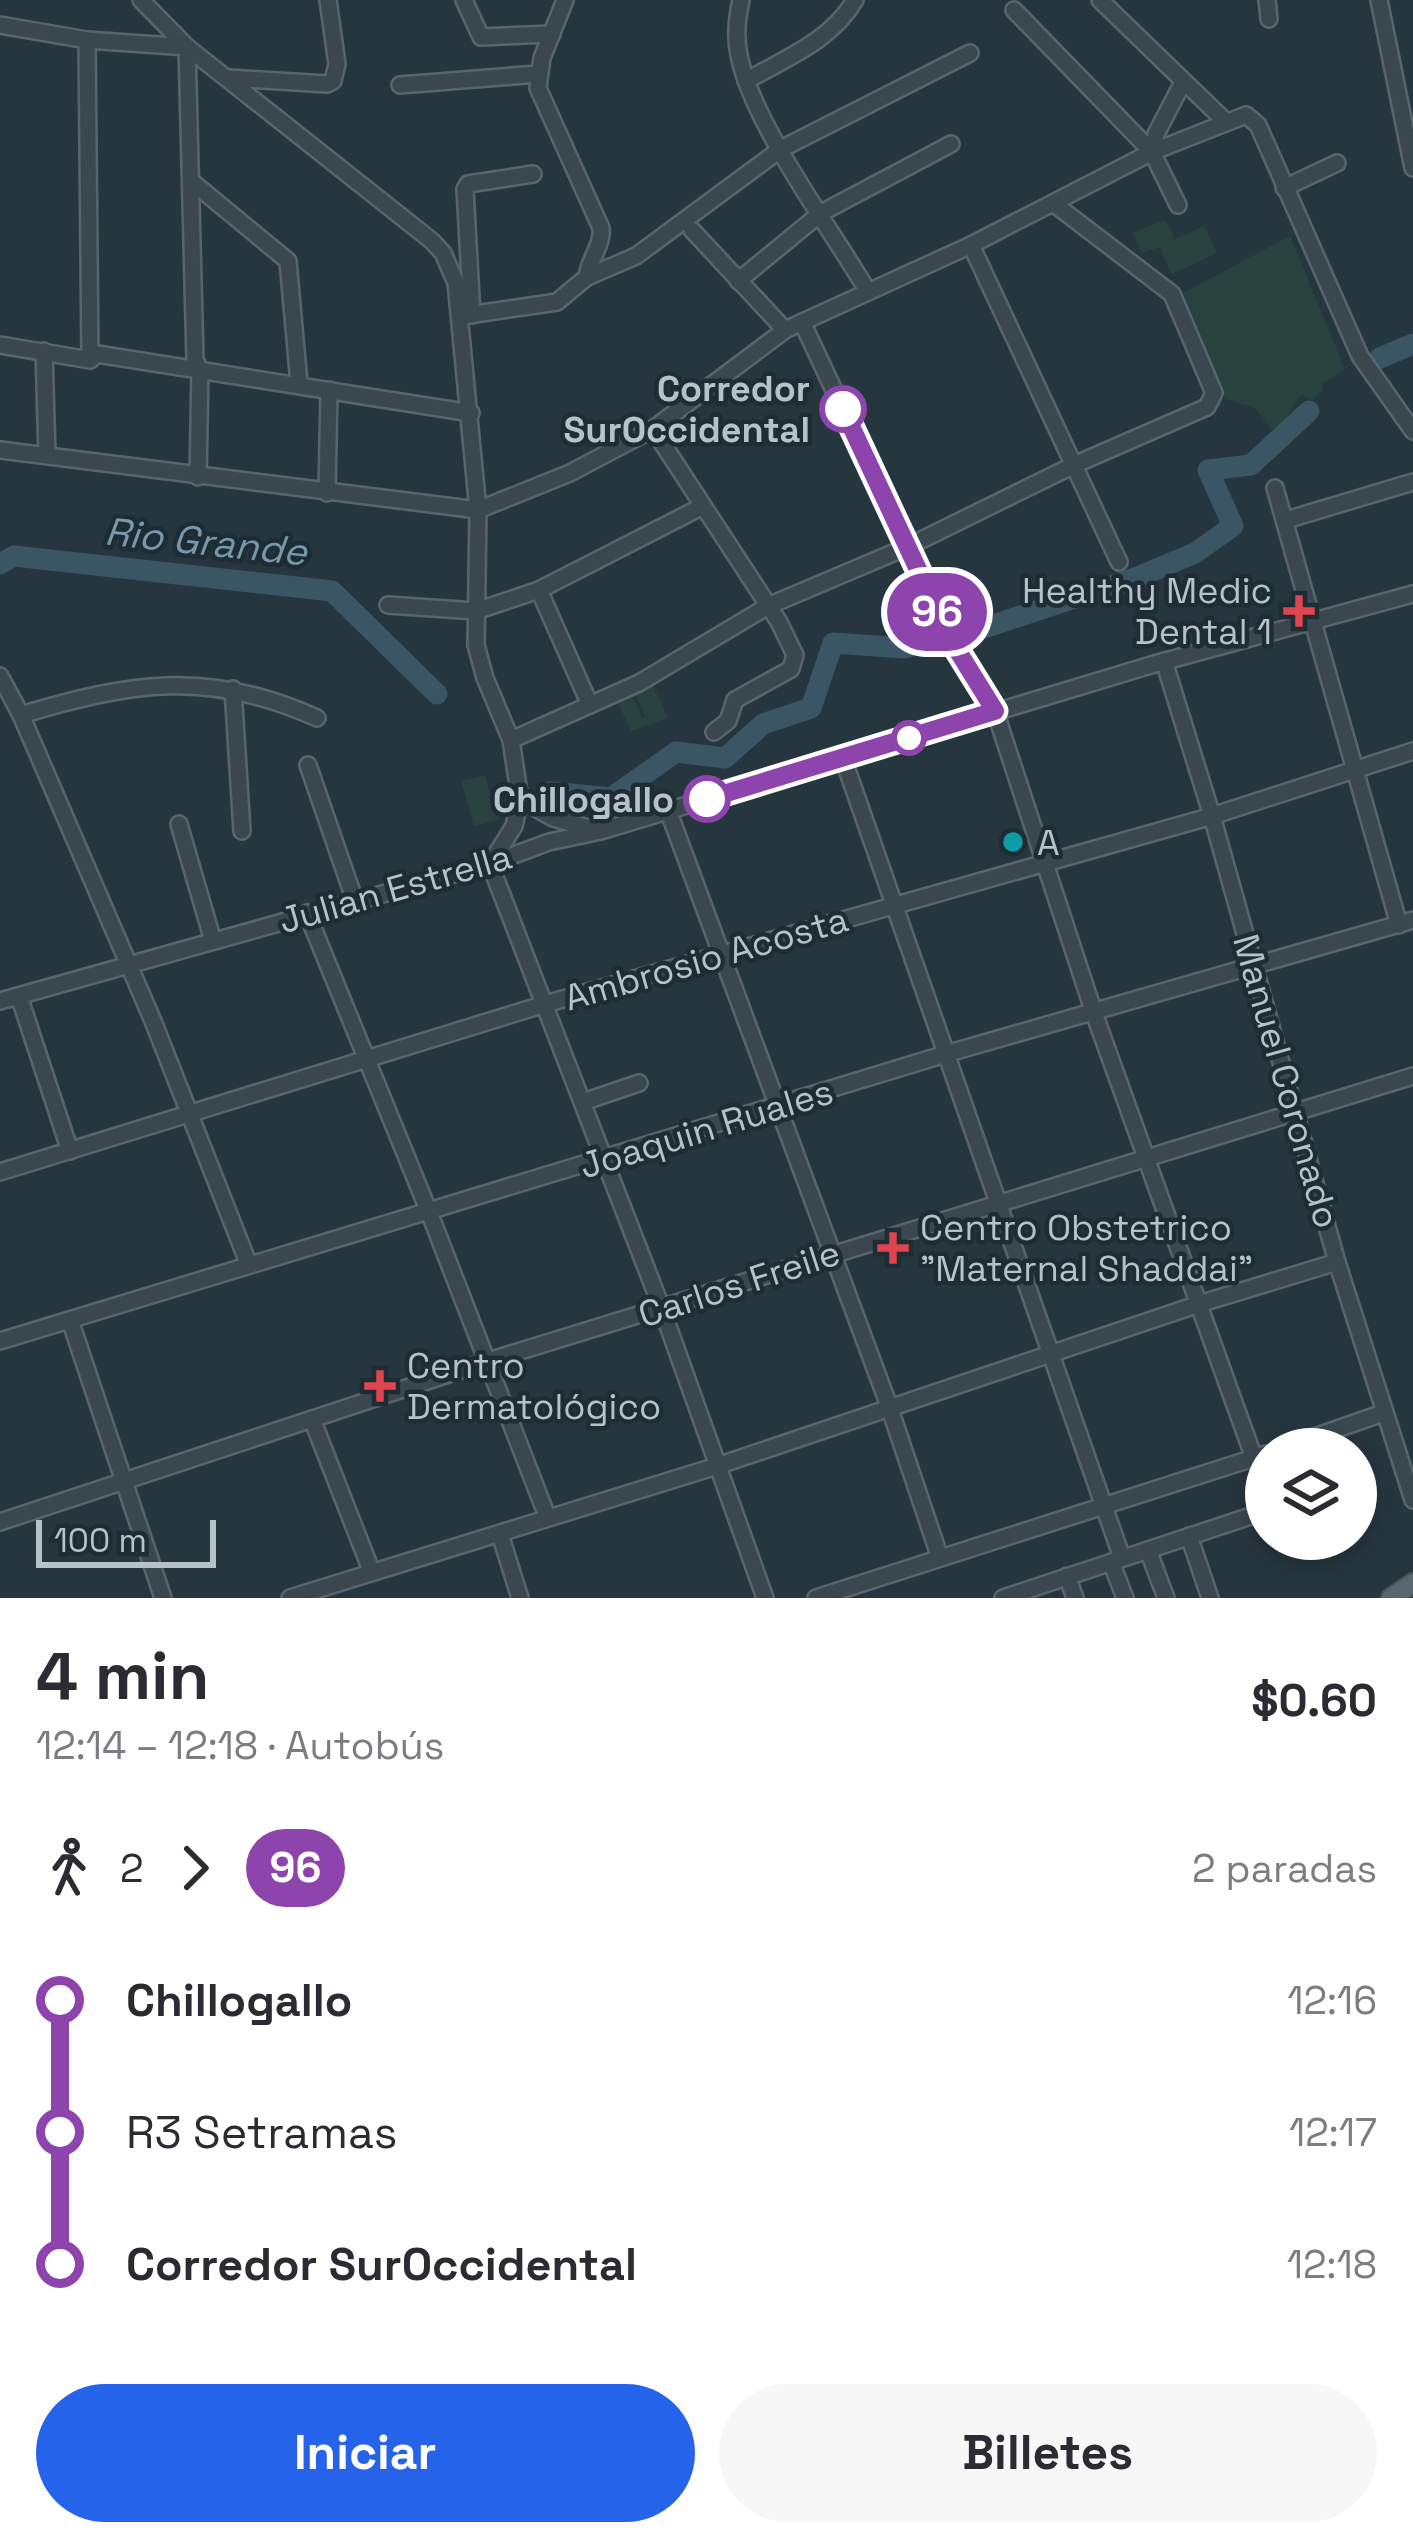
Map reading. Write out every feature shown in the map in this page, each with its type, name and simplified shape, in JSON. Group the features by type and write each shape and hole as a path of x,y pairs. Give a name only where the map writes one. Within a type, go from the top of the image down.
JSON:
{"main road":[{"path":"1391,1598 1413,1583"}],"street":[{"path":"140,0 188,47 432,241 443,253 467,315"},
{"path":"229,78 327,83 335,73 328,0"},
{"path":"464,0 482,37 552,34"},
{"path":"565,0 538,74 541,100 601,228 587,277"},
{"path":"741,0 736,33 746,81 781,149 867,290"},
{"path":"746,81 826,35 839,25 855,0"},
{"path":"1100,0 1225,121"},
{"path":"1267,0 1269,19"},
{"path":"1379,0 1413,168"},
{"path":"1014,10 1152,152 1178,205"},
{"path":"0,25 87,40 188,47"},
{"path":"87,40 90,360"},
{"path":"188,47 195,360 200,370 198,477"},
{"path":"467,315 557,302 587,277 636,256 781,149 970,53"},
{"path":"400,85 538,74"},
{"path":"1152,152 1156,134 1183,82"},
{"path":"0,450 478,510 570,473 653,429 784,330 971,244 1152,152 1225,121 1251,117 1360,356 1413,431"},
{"path":"738,281 821,213 951,144"},
{"path":"1284,188 1337,163"},
{"path":"533,174 468,184 465,189 478,510 476,611 481,661 511,740 520,799 514,826 490,864 662,1309 765,1598"},
{"path":"191,181 288,261 299,383"},
{"path":"511,740 638,683 768,606 907,547 1074,465 1207,407 1214,393 1172,294 1053,203"},
{"path":"692,230 784,330"},
{"path":"971,244 1119,562"},
{"path":"802,322 951,640 995,711 1144,1156 1249,1428"},
{"path":"0,345 299,383 471,413"},
{"path":"44,352 47,456"},
{"path":"327,494 329,390"},
{"path":"653,429 795,655 791,669 735,700 723,728 714,732"},
{"path":"1286,520 1413,482"},
{"path":"1275,488 1356,769 1406,922"},
{"path":"388,605 476,611 539,590 701,507"},
{"path":"539,590 590,705"},
{"name":"Julian Estrella","path":"0,1001 490,864 549,842 601,831 1164,661 1413,594"},
{"name":"Manuel Coronado","path":"1164,661 1337,1262 1413,1500"},
{"path":"0,676 21,715 191,1113 248,1265"},
{"path":"21,715 101,691 177,684 233,689 317,718"},
{"path":"233,689 242,831"},
{"name":"Ambrosio Acosta","path":"0,1172 545,1004 1212,816 1413,751"},
{"path":"843,758 1103,1504 1125,1598"},
{"path":"308,765 355,901"},
{"path":"520,799 553,818 601,831"},
{"path":"668,810 889,1406 940,1558"},
{"path":"179,824 213,941"},
{"path":"307,913 547,1516"},
{"name":"Joaquin Ruales","path":"0,1341 949,1053 1406,922"},
{"path":"20,996 70,1151"},
{"name":"Carlos Freile","path":"0,1522 830,1253 1413,1076"},
{"path":"583,1102 639,1082"},
{"path":"290,1598 717,1466 1337,1262"},
{"path":"70,1320 163,1598"},
{"path":"1340,1428 1383,1413"},
{"path":"312,1419 371,1570"},
{"path":"816,1598 1245,1461"},
{"path":"1003,1598 1245,1518"},
{"path":"500,1534 520,1598"},
{"path":"1189,1536 1210,1598"},
{"path":"1148,1550 1166,1598"},
{"path":"1067,1576 1075,1598"}],"green space":[{"path":"1165,220 1175,239 1204,226 1217,253 1171,275 1160,247 1142,253 1133,233"},
{"path":"1290,236 1345,369 1323,383 1322,392 1311,400 1302,394 1275,433 1255,408 1225,399 1183,293"},
{"path":"652,683 668,718 631,731 618,703 633,697 639,719 645,717 634,691"},
{"path":"485,775 498,820 474,826 461,781"}],"waterway":[{"name":"Rio Grande","path":"1380,358 1413,344"},
{"name":"Rio Grande","path":"960,636 1138,577 1195,553 1233,526 1208,470 1251,465 1309,411"},
{"name":"Rio Grande","path":"0,564 14,556 332,591 437,694"},
{"name":"Rio Grande","path":"550,792 611,798 676,752 725,758 763,724 811,708 833,643 904,648 940,640"}],"bus line":[{"name":"96","path":"707,799 995,711 951,640 843,409"}],"place":[{"name":"Corredor SurOccidental","path":"843,409"},
{"name":"Healthy Medic Dental 1","path":"1299,611"},
{"name":"Chillogallo","path":"707,799"},
{"name":"A","path":"1013,842"},
{"name":"Centro Obstetrico \"Maternal Shaddai\"","path":"893,1248"},
{"name":"Centro Dermatológico","path":"380,1386"}]}
